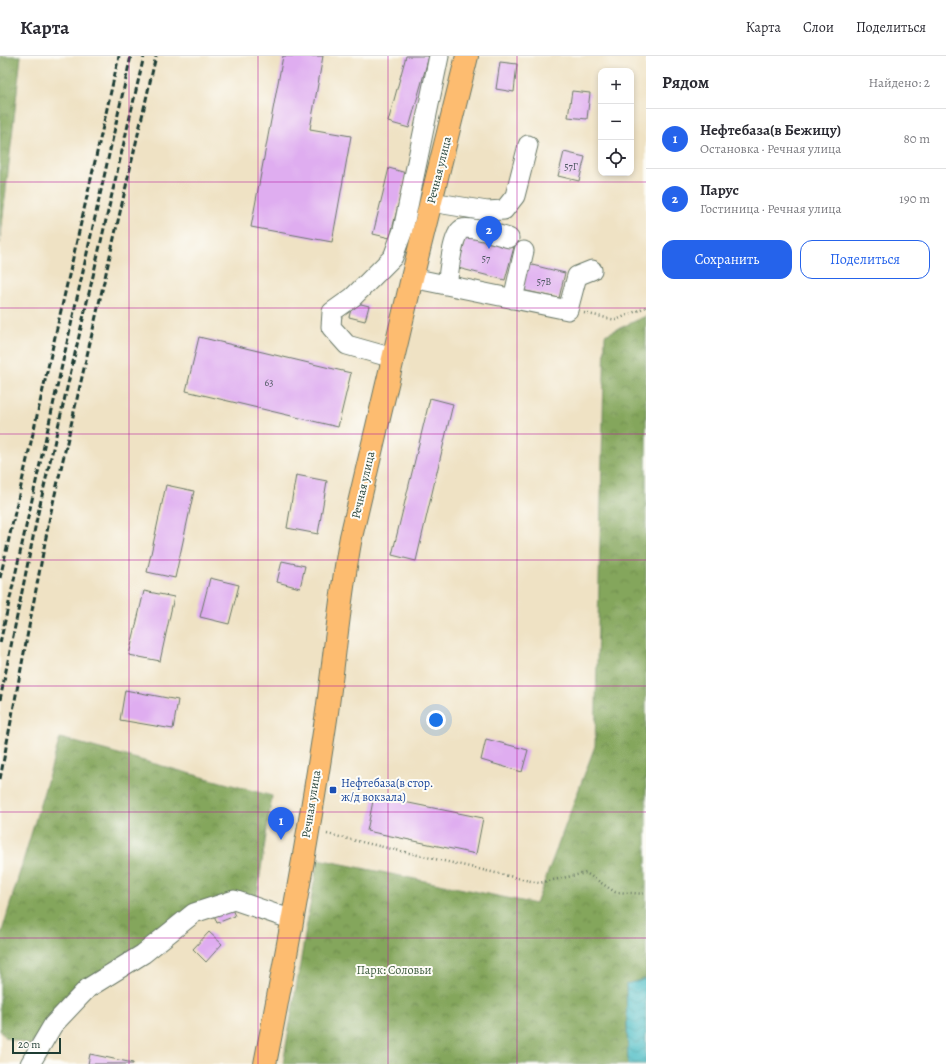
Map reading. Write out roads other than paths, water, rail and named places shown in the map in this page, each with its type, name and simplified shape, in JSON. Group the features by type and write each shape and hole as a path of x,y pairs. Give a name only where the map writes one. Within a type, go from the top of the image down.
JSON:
{"main road":[{"name":"Речная улица","path":"265,1064 293,920 327,711 345,567 351,537 412,278 467,56"}],"lane":[{"path":"393,358 347,344 331,327 332,312 354,297 393,257 403,230 439,56"},
{"path":"431,202 487,211 504,210 515,196 528,144"},
{"path":"447,285 455,238 463,228 509,238"},
{"path":"513,299 524,251"},
{"path":"412,278 568,310 577,276 592,270"},
{"path":"30,1064 53,1025 88,988 143,954 194,913 234,900 293,920"}],"water":[{"path":"646,979 646,1064 628,1064 626,984"}],"railway":[{"path":"0,578 119,56"},
{"path":"0,643 131,56"},
{"path":"0,700 38,513 144,56"},
{"path":"0,779 50,516 156,56"}],"place":[{"name":"Парус","path":"489,249"},
{"name":"Нефтебаза(в стор. ж/д вокзала)","path":"333,790"},
{"name":"Нефтебаза(в Бежицу)","path":"281,840"}],"park label":[{"name":"Парк: Соловьи","path":"394,970"}]}
